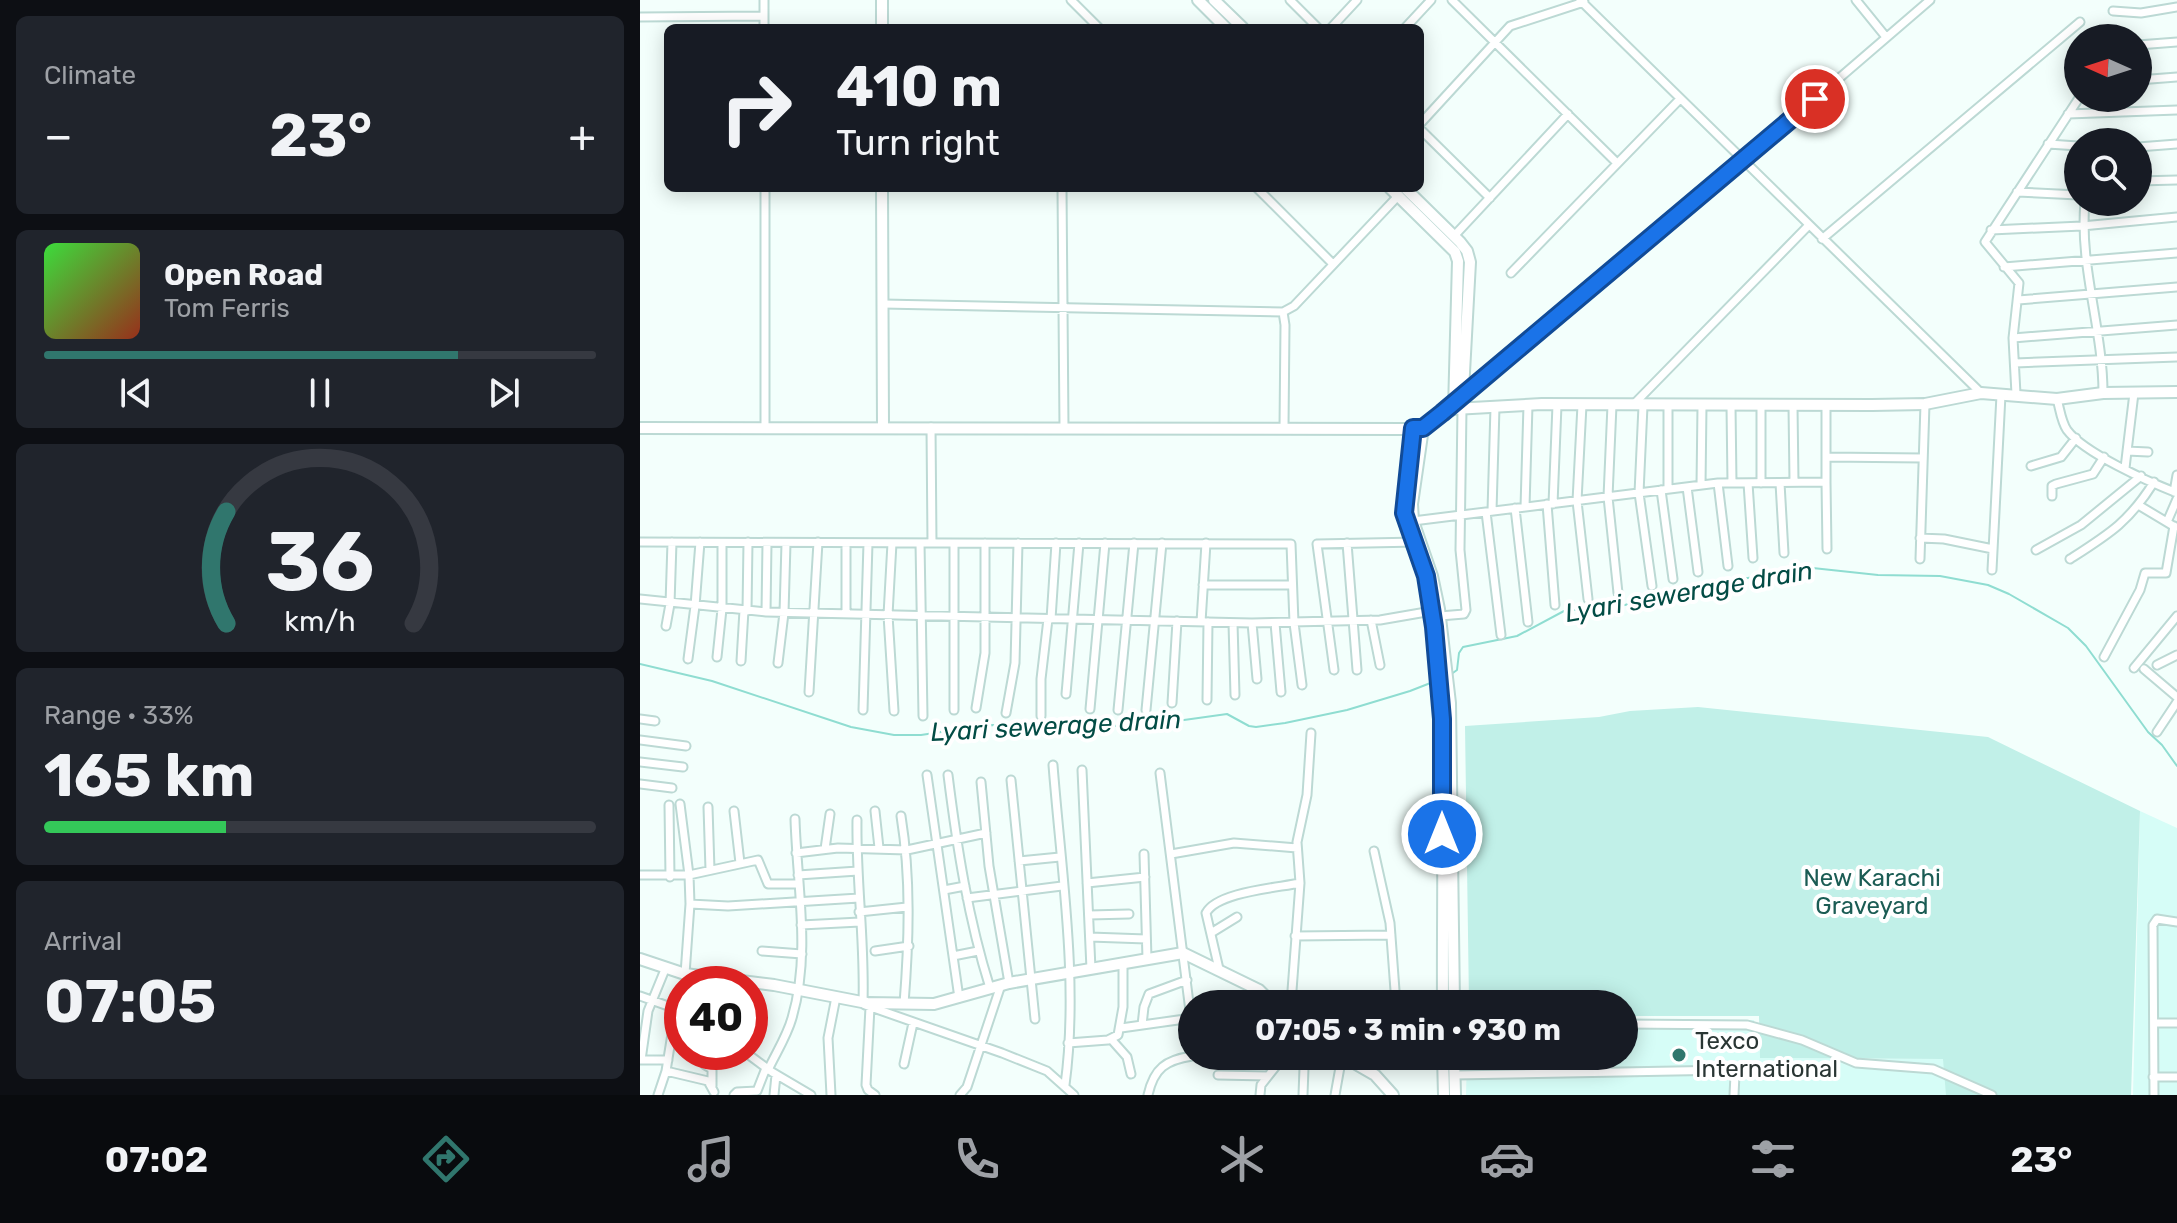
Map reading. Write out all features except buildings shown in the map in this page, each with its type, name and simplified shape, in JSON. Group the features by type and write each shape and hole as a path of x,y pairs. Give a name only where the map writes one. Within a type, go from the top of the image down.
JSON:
{"street":[{"path":"764,0 764,24"},
{"path":"882,0 882,24"},
{"path":"1071,0 1095,24"},
{"path":"1198,0 1222,24"},
{"path":"1214,0 1239,24"},
{"path":"1290,0 1314,24"},
{"path":"1335,24 1357,0"},
{"path":"1409,24 1431,0"},
{"path":"1452,0 1617,163"},
{"path":"1856,0 1886,37"},
{"path":"640,428 1418,428 1458,403 1930,0"},
{"path":"1424,122 1494,42 1517,23 1583,1 1808,226 1981,393"},
{"path":"2113,11 2141,13 2177,7"},
{"path":"640,17 764,16"},
{"path":"1822,239 2080,22"},
{"path":"2152,44 2177,42"},
{"path":"2152,79 2177,77"},
{"path":"1511,273 1680,99"},
{"path":"2016,394 2013,338 2019,283 1984,244 1991,230 2068,114 2177,110"},
{"path":"1454,236 1568,114"},
{"path":"1424,131 1490,198"},
{"path":"2048,144 2064,145"},
{"path":"2152,146 2177,144"},
{"path":"2152,181 2177,180"},
{"path":"765,192 765,427"},
{"path":"882,192 883,426"},
{"path":"1062,192 1064,427"},
{"path":"1261,192 1332,263"},
{"path":"883,304 1283,312 1294,306 1398,192"},
{"path":"1402,192 1454,236 1467,251 1470,262 1458,403"},
{"path":"640,599 784,613 1233,623 1354,621 1464,614 1460,550 1458,261 1455,252 1402,192"},
{"path":"2017,192 2064,194"},
{"path":"2083,216 2082,226 2103,361 2103,393"},
{"path":"1991,230 2177,217"},
{"path":"1652,586 1639,493 1638,406 1808,226"},
{"path":"2004,267 2177,253"},
{"path":"2018,300 2177,288"},
{"path":"1283,312 1284,427"},
{"path":"2013,338 2177,325"},
{"path":"2015,363 2177,357"},
{"path":"1458,403 1495,407 1826,406 1925,404 1981,393 2057,399 2103,393 2177,392"},
{"path":"2125,468 2134,393"},
{"path":"1992,570 2001,395"},
{"path":"2057,399 2065,425 2076,438 2104,457 2176,495"},
{"path":"1920,559 1925,404"},
{"path":"1525,507 1528,405"},
{"path":"1555,605 1550,504 1557,405"},
{"path":"1582,405 1577,501 1588,599"},
{"path":"1612,405 1608,497 1618,593"},
{"path":"1668,406 1665,490 1673,579"},
{"path":"1701,485 1702,406"},
{"path":"1731,406 1732,483"},
{"path":"1761,406 1761,483"},
{"path":"1793,406 1794,482"},
{"path":"1826,406 1827,549"},
{"path":"1495,407 1489,512 1501,635"},
{"path":"931,427 932,543"},
{"path":"1416,542 1412,504 1418,428"},
{"path":"1418,428 1404,504 1406,524 1432,576 1437,615 1446,704 1454,990"},
{"path":"2031,466 2061,457 2076,438"},
{"path":"2127,451 2148,452"},
{"path":"1826,457 1923,458"},
{"path":"2052,496 2052,486 2093,474 2104,457"},
{"path":"2104,657 2140,590 2145,573 2166,573 2177,475"},
{"path":"2036,550 2081,525 2141,476"},
{"path":"1413,521 1718,483 1826,482"},
{"path":"2070,559 2112,532 2140,506 2154,482"},
{"path":"1718,483 1728,566"},
{"path":"1748,483 1753,558"},
{"path":"1780,483 1784,553"},
{"path":"1687,487 1698,572"},
{"path":"2140,506 2173,525"},
{"path":"1515,508 1528,622"},
{"path":"1920,538 1944,539 1993,549"},
{"path":"640,542 1291,544 1294,623 1302,685"},
{"path":"666,626 670,604 672,542"},
{"path":"688,659 700,542"},
{"path":"741,661 748,542"},
{"path":"809,692 818,542"},
{"path":"1334,670 1317,544 1416,542"},
{"path":"717,657 722,609 722,543"},
{"path":"766,612 767,543"},
{"path":"778,663 784,613 786,543"},
{"path":"846,543 846,614"},
{"path":"863,710 868,543"},
{"path":"892,543 888,615 894,711"},
{"path":"920,543 923,716"},
{"path":"954,543 954,710"},
{"path":"976,708 985,653 985,543"},
{"path":"1006,713 1015,663 1018,543"},
{"path":"1041,716 1041,679 1056,543"},
{"path":"1066,694 1079,543"},
{"path":"1090,709 1105,543"},
{"path":"1118,710 1134,543"},
{"path":"1146,710 1162,543"},
{"path":"1206,543 1203,585 1207,700"},
{"path":"1347,543 1357,670"},
{"path":"1203,585 1292,585"},
{"path":"2134,668 2177,616"},
{"path":"1371,620 1380,665"},
{"path":"1172,703 1177,621"},
{"path":"1233,623 1235,695"},
{"path":"1252,623 1257,679"},
{"path":"1275,623 1281,692"},
{"path":"2157,665 2177,655"},
{"path":"2144,669 2177,700 2173,716 2157,732"},
{"path":"1443,990 1446,704"},
{"path":"640,719 655,721"},
{"path":"1292,990 1300,883 1297,848 1307,795 1311,733"},
{"path":"640,740 686,746"},
{"path":"640,762 683,767"},
{"path":"1053,765 1069,973 1065,1085"},
{"path":"1082,770 1091,969"},
{"path":"1160,773 1188,990"},
{"path":"927,775 959,999"},
{"path":"948,775 956,838 978,951 1000,985"},
{"path":"1011,780 1035,1019"},
{"path":"960,1095 967,1087 1000,985 994,894 981,782"},
{"path":"640,784 672,788"},
{"path":"680,804 690,904 686,966"},
{"path":"669,805 670,877"},
{"path":"708,807 710,870"},
{"path":"734,811 740,863"},
{"path":"875,811 879,848"},
{"path":"825,849 830,814"},
{"path":"901,816 907,850 909,946 904,1004"},
{"path":"768,1067 791,1022 799,990 801,900 795,819"},
{"path":"857,820 859,912 867,1005 869,1065 866,1085 875,1095"},
{"path":"796,853 857,848 907,850 986,833"},
{"path":"1171,854 1234,843 1297,848"},
{"path":"1374,851 1391,935 1395,990"},
{"path":"1144,854 1147,959"},
{"path":"1019,861 1060,857"},
{"path":"640,875 689,875 759,860 768,884 858,871"},
{"path":"1087,883 1145,877"},
{"path":"1219,969 1206,910 1219,900 1300,883"},
{"path":"944,890 965,886"},
{"path":"967,898 1062,886"},
{"path":"690,904 728,906 859,898"},
{"path":"859,912 907,907"},
{"path":"1089,915 1129,914"},
{"path":"1211,933 1237,917"},
{"path":"2154,1095 2153,925 2157,919 2177,922"},
{"path":"801,925 860,922"},
{"path":"1295,936 1391,935"},
{"path":"1090,937 1146,939"},
{"path":"875,951 909,946"},
{"path":"762,951 802,954"},
{"path":"953,956 978,951"},
{"path":"867,1005 934,1004 1000,985 1183,953 1259,990"},
{"path":"640,959 664,966"},
{"path":"1068,1043 1111,1039 1118,1035 1121,1028 1123,963"},
{"path":"664,972 645,1026 641,1060 664,1060"},
{"path":"1142,1025 1149,994 1187,980"},
{"path":"768,986 867,1005 1047,1071 1074,1095"},
{"path":"640,996 664,1005"},
{"path":"831,1095 828,1038 836,997"},
{"path":"1121,1028 1178,1020"},
{"path":"904,1064 913,1023"},
{"path":"2154,1023 2177,1023"},
{"path":"1638,1024 1747,1025 1802,1040 1856,1063 1939,1071 1992,1095"},
{"path":"1111,1039 1127,1057 1131,1074"},
{"path":"1148,1095 1160,1066 1178,1059"},
{"path":"712,1070 713,1091"},
{"path":"713,1091 735,1094 757,1091 767,1070"},
{"path":"768,1070 811,1095"},
{"path":"1260,1095 1261,1085 1273,1070"},
{"path":"1303,1095 1304,1070"},
{"path":"1335,1095 1339,1070"},
{"path":"1366,1070 1375,1075 1382,1088 1393,1095"},
{"path":"1443,1070 1444,1095"},
{"path":"1454,1070 1455,1095"},
{"path":"1454,1075 1730,1070 1735,1075 1734,1095"},
{"path":"658,1095 666,1071 708,1081 713,1091"},
{"path":"774,1095 776,1075"},
{"path":"1218,1075 1268,1076"},
{"path":"2153,1077 2177,1077"}],"shaded area":[{"path":"2140,811 2177,828 2177,1095 2133,1095"},
{"path":"1754,1020 1761,1058 1946,1059 1948,1095 1466,1095 1467,1070 1638,1070 1638,1021"}],"green space":[{"name":"New Karachi Graveyard","path":"1698,707 1988,737 2140,811 2131,1095 1946,1095 1943,1059 1760,1058 1759,1016 1638,1016 1638,990 1469,990 1465,726 1599,717 1630,711"}],"waterway":[{"name":"Lyari sewerage drain","path":"1450,675 1457,670 1463,647 1517,636 1564,611 1625,605 1681,588 1761,576 1794,566 1878,575 1940,576 1988,585 2068,628 2086,646 2148,732 2177,766"},
{"name":"Lyari sewerage drain","path":"640,664 712,681 851,727 894,735 921,735 987,725 1141,726 1227,714 1256,727 1347,710 1433,682"}],"place":[{"name":"Texco International","path":"1679,1055"}],"route":[{"path":"1442,834 1442,719 1434,627 1426,576 1404,513 1413,428 1423,428 1442,413 1815,99"}]}
